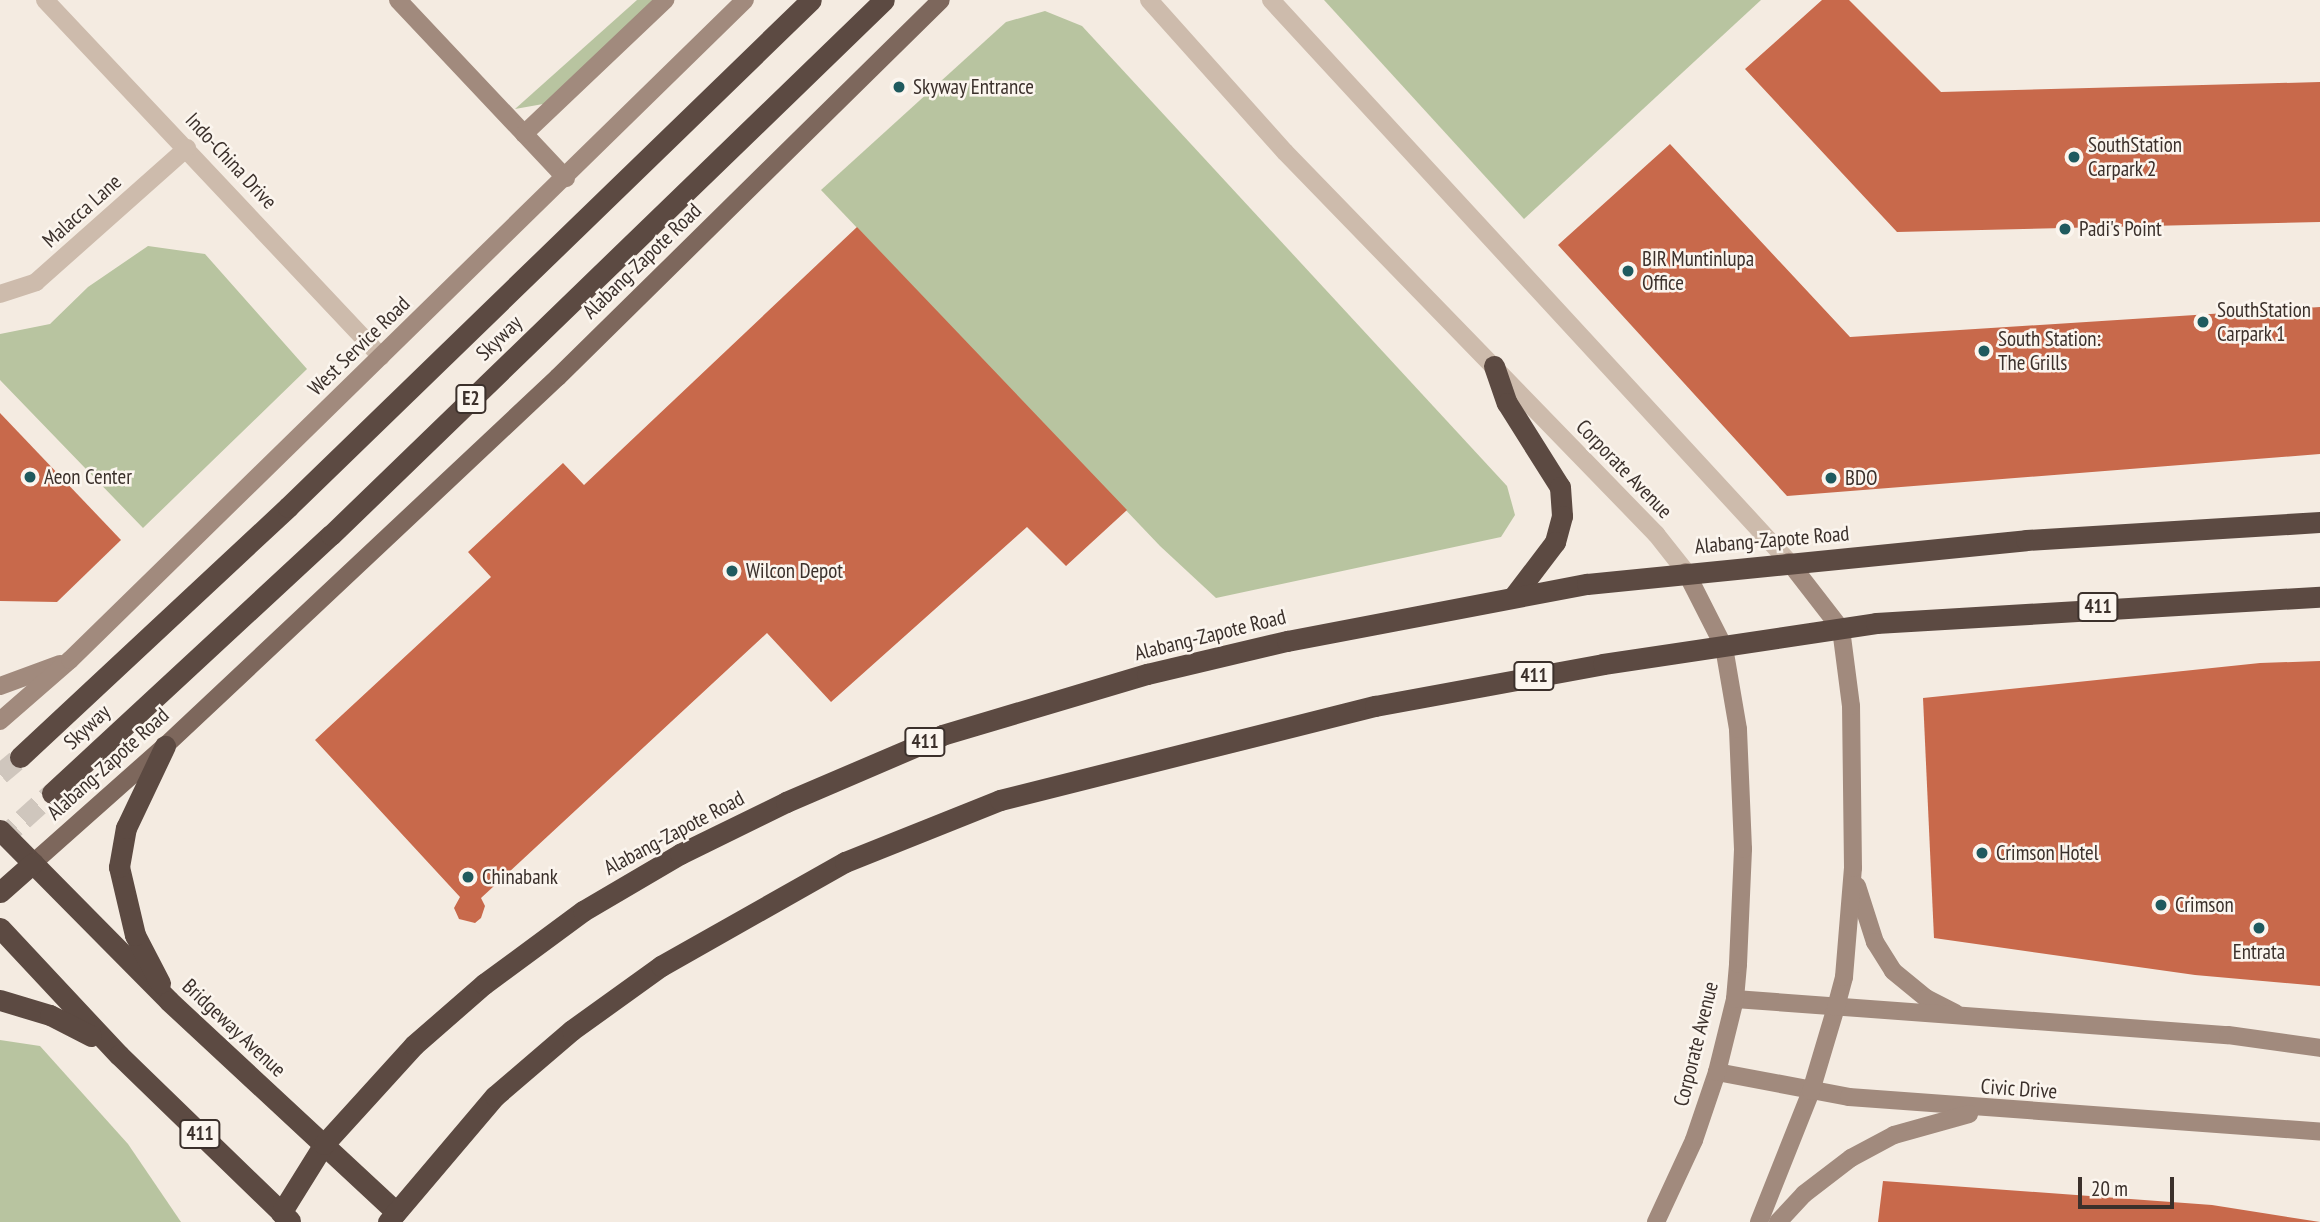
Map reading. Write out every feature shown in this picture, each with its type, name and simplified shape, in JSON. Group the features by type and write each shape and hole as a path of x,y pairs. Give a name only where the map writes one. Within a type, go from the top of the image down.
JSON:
{"highway":[{"name":"Skyway","path":"19,757 288,507 811,0"},
{"name":"Skyway","path":"52,793 331,535 884,0"},
{"path":"1494,366 1507,403 1560,487 1562,516 1555,542 1514,596"},
{"name":"Alabang-Zapote Road","path":"283,1219 324,1144 414,1045 484,984 583,911 680,854 786,802 942,735 1147,674 1287,640 1514,596 1686,572 2026,540 2320,522"},
{"name":"411","path":"397,1219 495,1096 572,1030 661,966 845,862 1000,800 1173,754 1401,701 1840,629 2066,609 2320,597"},
{"path":"165,746 126,828 119,867 135,934 169,1001"},
{"name":"411","path":"0,830 33,863"},
{"name":"Alabang-Zapote Road","path":"0,892 33,863"},
{"name":"Bridgeway Avenue","path":"33,863 169,1001 324,1144 397,1219"},
{"name":"411","path":"0,928 119,1055 283,1219"},
{"path":"0,1000 68,1023 119,1055"}],"main road":[{"path":"398,0 566,178"},
{"path":"524,134 665,0"},
{"name":"West Service Road","path":"0,722 70,660 566,178 745,0"},
{"name":"Alabang-Zapote Road","path":"33,863 165,746 558,377 942,0"},
{"path":"1759,1222 1811,1091 1844,977 1853,868 1851,706 1840,629 1789,562"},
{"name":"Corporate Avenue","path":"1656,1222 1693,1140 1717,1072 1735,999 1744,849 1738,729 1724,647 1686,572"},
{"path":"0,686 70,660"},
{"path":"1853,868 1871,931 1893,971 1926,998 1964,1017"},
{"path":"1735,999 2228,1035 2320,1048"},
{"name":"Civic Drive","path":"1717,1072 1811,1091 1990,1110 2320,1132"},
{"path":"1778,1222 1804,1194 1851,1158 1894,1135 1941,1119 1990,1110"}],"street":[{"name":"Indo-China Drive","path":"45,0 381,356"},
{"name":"Corporate Avenue","path":"1149,0 1285,152 1656,534 1686,572"},
{"path":"1271,0 1789,562"},
{"name":"Malacca Lane","path":"0,294 36,282 187,148"}],"green space":[{"path":"637,0 671,0 560,101 515,109"},
{"path":"1324,0 1761,0 1524,219"},
{"path":"1045,11 1082,26 1507,486 1515,515 1501,537 1216,598 1160,546 821,190 1006,22"},
{"path":"148,246 205,254 307,369 143,528 0,380 0,334 50,324 88,287"},
{"path":"0,1040 40,1046 128,1144 181,1222 0,1222"}],"building":[{"name":"SouthStation Carpark 2","path":"1822,0 1849,0 1941,92 2320,82 2320,222 1897,232 1745,69"},
{"name":"SouthStation Carpark 1","path":"1670,144 1850,337 2320,307 2320,454 1787,496 1558,245"},
{"name":"Wilcon Depot","path":"857,227 1127,510 1066,566 1027,527 831,702 767,633 481,898 485,906 481,918 475,923 459,919 454,908 460,897 315,740 491,577 468,552 563,463 584,485"},
{"name":"Aeon Center","path":"0,413 121,540 57,602 0,601"},
{"path":"2320,661 2320,986 2195,975 1934,938 1923,698 2260,663"},
{"path":"1883,1181 2212,1205 2320,1222 1878,1222"}],"tunnel":[{"path":"0,774 20,757"},
{"path":"0,840 52,793"}],"place":[{"name":"Skyway Entrance","path":"899,87"},
{"name":"SouthStation Carpark 2","path":"2074,157"},
{"name":"Padi's Point","path":"2065,229"},
{"name":"BIR Muntinlupa Office","path":"1628,271"},
{"name":"SouthStation Carpark 1","path":"2203,322"},
{"name":"South Station: The Grills","path":"1984,351"},
{"name":"Aeon Center","path":"30,477"},
{"name":"BDO","path":"1831,478"},
{"name":"Wilcon Depot","path":"732,571"},
{"name":"Crimson Hotel","path":"1982,853"},
{"name":"Chinabank","path":"468,877"},
{"name":"Crimson","path":"2161,905"},
{"name":"Entrata","path":"2259,928"}]}
